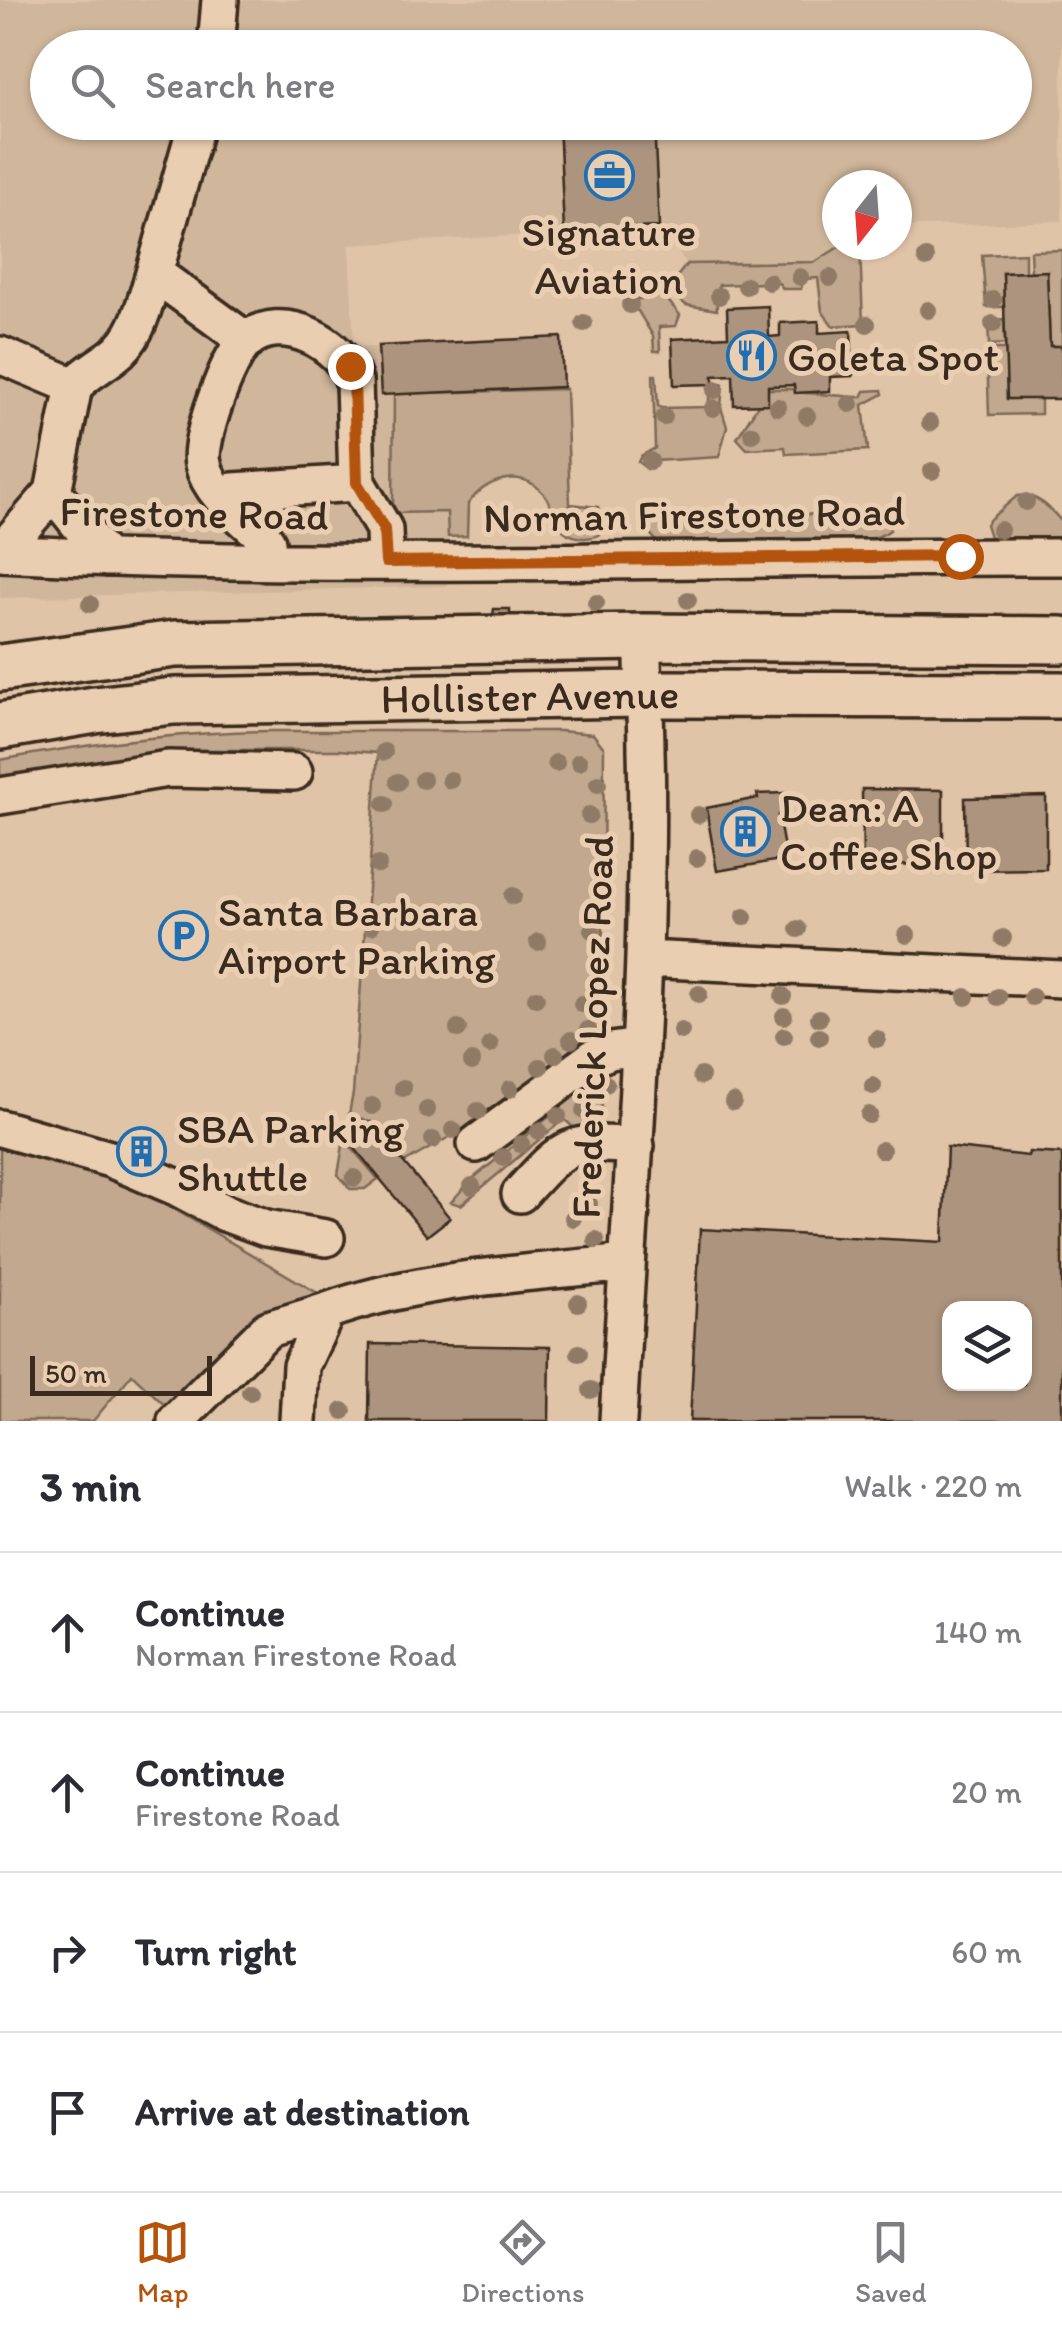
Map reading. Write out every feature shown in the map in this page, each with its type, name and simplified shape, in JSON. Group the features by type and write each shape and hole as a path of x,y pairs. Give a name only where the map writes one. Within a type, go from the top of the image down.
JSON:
{"main road":[{"name":"Hollister Avenue","path":"0,668 175,644 644,637 1062,640"},
{"name":"Hollister Avenue","path":"0,726 174,701 642,694 1062,694"}],"street":[{"path":"218,30 220,0"},
{"path":"0,552 53,492 74,386 122,348 134,330 192,140"},
{"path":"153,277 246,340"},
{"path":"269,561 262,535 224,500 209,480 201,449 204,432 236,354 246,340 276,331 308,335 340,353 350,366 354,381 357,483 384,529 386,562"},
{"path":"0,355 74,386"},
{"path":"224,500 233,491 357,483"},
{"path":"53,492 106,558"},
{"name":"Firestone Road","path":"0,552 106,558 446,561"},
{"name":"Norman Firestone Road","path":"446,561 1062,557"},
{"name":"Frederick Lopez Road","path":"618,1421 644,960 644,637"},
{"path":"0,796 168,769 294,772"},
{"path":"644,960 1062,980"},
{"path":"476,1144 593,1058 640,1047"},
{"path":"0,1128 110,1159 266,1228 326,1238"},
{"path":"520,1194 554,1157 570,1146 636,1146"},
{"path":"176,1421 268,1329 365,1297 420,1285 626,1263"},
{"path":"298,1421 302,1366 327,1311"}],"shaded area":[{"path":"0,0 1062,0 1062,221 912,226 912,170 822,170 822,258 815,262 687,264 660,228 349,245 354,347 379,347 382,396 394,394 393,512 448,512 447,586 0,598"},
{"path":"1062,250 1062,346 1050,346 1047,272 1031,272 1030,251"},
{"path":"1025,253 1025,272 1003,273 1004,307 986,307 982,255"},
{"path":"822,258 861,260 863,324 833,326 822,311 818,278 804,279 801,289 783,289 769,279 763,283 719,285 717,310 686,305 672,294 671,284 687,264 815,262"},
{"path":"655,292 665,297 680,315 676,326 659,327 660,351 654,351 653,336 638,311 627,307 625,300"},
{"path":"1004,319 1005,344 989,345 988,321"},
{"path":"987,349 1006,349 1007,399 1041,398 1041,414 989,415"},
{"path":"653,375 661,408 706,407 709,384 723,384 721,407 727,427 719,457 654,461 647,469 638,462 655,448"},
{"path":"566,389 570,504 598,507 606,529 601,533 588,538 568,534 557,524 544,494 515,479 494,483 475,495 468,504 467,536 448,537 447,512 393,513 394,394"},
{"path":"768,389 856,397 862,397 865,391 882,390 883,394 863,405 868,450 786,454 785,447 747,449 737,438"},
{"path":"1017,496 1037,499 1053,512 1062,522 1062,541 990,537 986,524"},
{"path":"885,507 890,530 873,538 816,546 659,544 643,525 643,509 649,509 656,520 873,512"},
{"path":"238,732 593,734 604,748 602,1035 484,1117 404,1163 371,1122 349,1114 378,753 194,750 0,777 0,760 170,736"},
{"path":"602,1074 601,1111 590,1129 575,1129 564,1119 461,1205 451,1202 471,1180"},
{"path":"344,1139 378,1179 365,1189 350,1189 338,1175"},
{"path":"0,1142 121,1178 326,1298 173,1413 132,1374 93,1421 0,1421"}],"building":[{"name":"Signature Aviation","path":"560,140 655,140 659,227 564,231"},
{"path":"1047,271 1050,346 1062,346 1062,399 1007,399 1003,273"},
{"path":"768,306 769,337 780,336 780,323 819,321 819,333 851,331 853,376 830,377 830,391 795,393 794,385 768,386 768,404 734,405 733,375 713,376 713,384 674,385 672,339 728,336 727,308"},
{"path":"561,337 563,387 381,395 378,346"},
{"path":"494,609 510,609 510,616 493,615"},
{"path":"862,789 943,790 943,864 863,865"},
{"name":"Dean: A Coffee Shop","path":"785,793 785,815 778,815 786,859 717,871 706,808 758,798 757,794"},
{"path":"1046,796 1046,869 966,870 965,798"},
{"path":"370,1122 450,1218 427,1236 348,1140"},
{"path":"947,1147 1028,1156 1029,1152 1062,1154 1062,1421 690,1421 700,1229 943,1242"},
{"path":"370,1344 550,1347 549,1421 369,1421"}],"place":[{"name":"Signature Aviation","path":"609,175"},
{"name":"Goleta Spot","path":"752,356"},
{"name":"Dean: A Coffee Shop","path":"745,831"},
{"name":"Santa Barbara Airport Parking","path":"183,935"},
{"name":"SBA Parking Shuttle","path":"142,1152"}],"route":[{"path":"350,366 354,381 357,483 384,529 386,562 960,556"}]}
